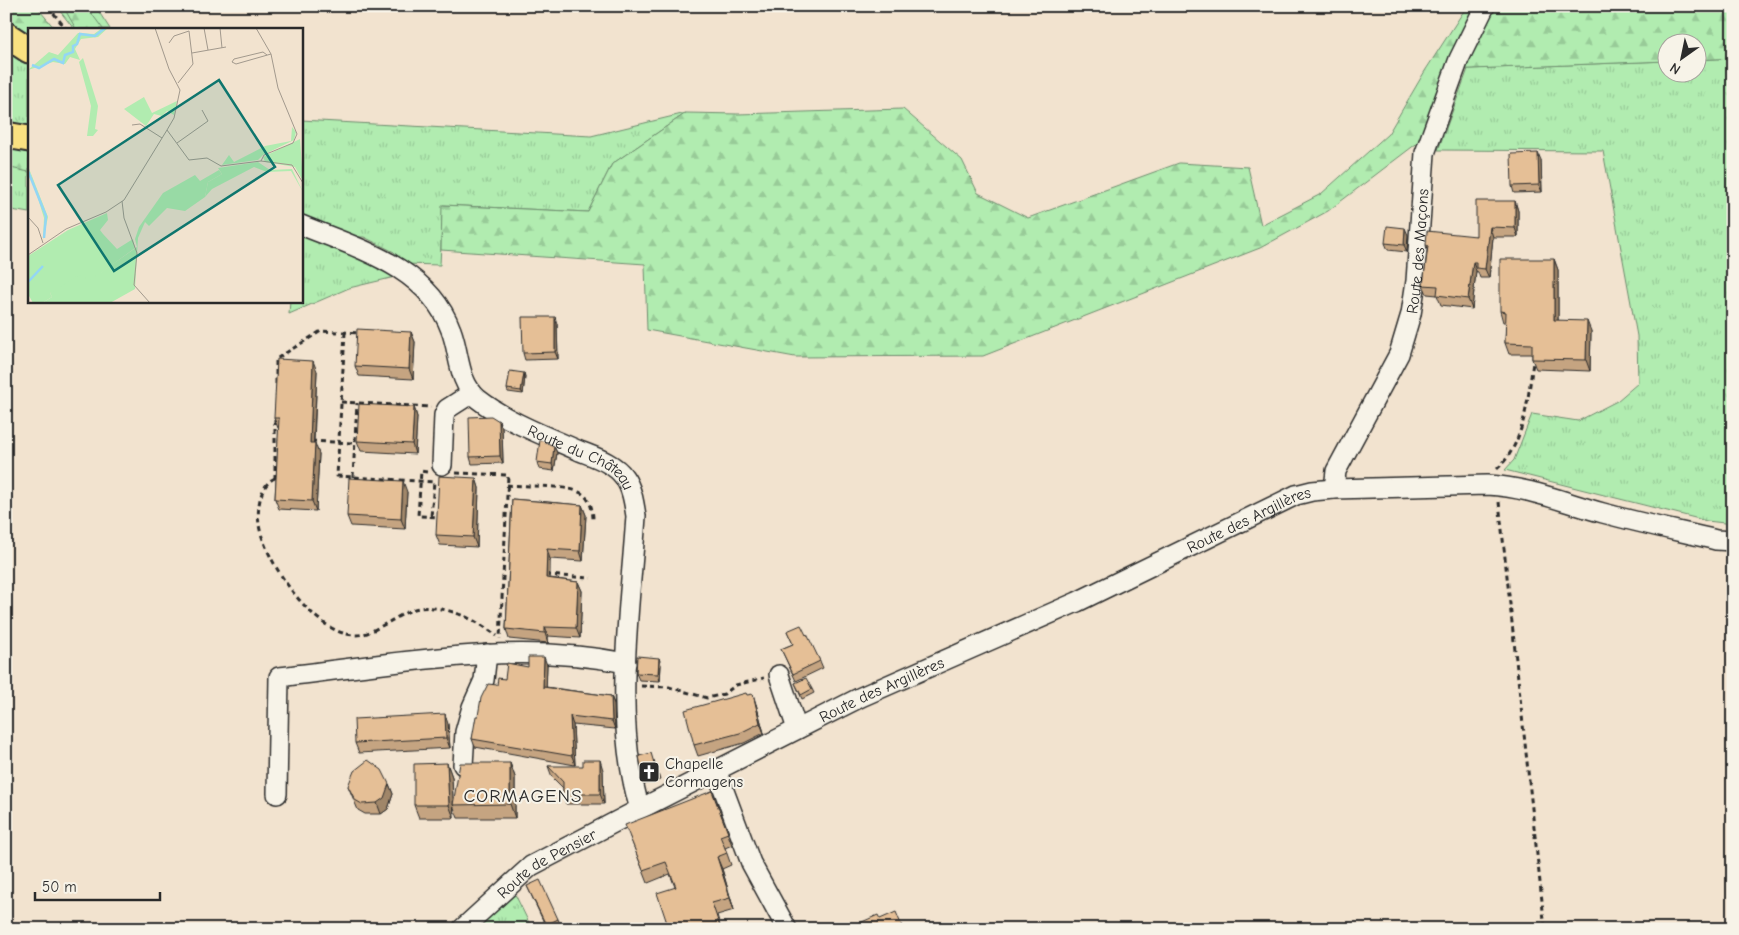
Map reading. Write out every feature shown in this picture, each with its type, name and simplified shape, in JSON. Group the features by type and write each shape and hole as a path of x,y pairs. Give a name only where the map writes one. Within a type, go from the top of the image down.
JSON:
{"main road":[{"path":"6,35 28,49"},
{"path":"6,135 28,139"}],"street":[{"name":"Route des Maçons","path":"1334,489 1336,470 1399,354 1411,314 1416,281 1425,152 1459,59 1486,6"},
{"name":"Route du Château","path":"302,226 377,256 406,274 428,291 448,321 455,341 461,372 472,393 493,409 610,465 624,476 631,490 636,516 626,685 627,746 640,809"},
{"path":"442,470 444,415 447,409 472,393"},
{"name":"Route des Argillères","path":"640,809 717,772 861,697 1077,602 1296,495 1312,491 1499,486 1537,492 1603,513 1716,540 1733,541"},
{"path":"463,765 465,732 472,707 495,649"},
{"path":"276,794 279,677 495,649 588,656 626,664"},
{"name":"Route des Argillères","path":"779,675 797,729"},
{"path":"717,772 751,863 787,929"},
{"name":"Route de Pensier","path":"462,929 531,866 640,809"}],"path":[{"path":"48,6 65,28"},
{"path":"276,386 276,359 321,331 362,333"},
{"path":"345,332 337,476 434,482 431,517"},
{"path":"1506,462 1512,452 1526,410 1533,362"},
{"path":"342,402 425,406 447,409"},
{"path":"353,477 357,403"},
{"path":"275,412 275,478 264,488 258,516 262,542 274,566 290,588 326,624 341,633 355,636 370,631 418,608 436,608 467,618 485,627 495,649"},
{"path":"275,439 284,439"},
{"path":"303,440 354,443"},
{"path":"441,517 418,516 420,471 442,470 508,475 503,572 495,649"},
{"path":"275,478 275,480 280,481"},
{"path":"507,485 572,490 582,494 590,504 593,520"},
{"path":"1499,486 1499,510 1546,929"},
{"path":"503,572 513,573"},
{"path":"542,575 590,578"},
{"path":"626,685 669,687 707,698 724,694 736,685 779,675"}],"green space":[{"path":"6,6 36,6 54,28 28,28 28,33 6,18"},
{"path":"56,6 95,6 109,28 73,28"},
{"path":"63,6 86,6 102,28 75,28"},
{"path":"1467,6 1733,6 1733,58 1706,60 1706,32 1656,32 1656,61 1448,70 1420,141 1328,211 1260,248 983,356 795,357 647,330 645,264 441,250 442,205 588,212 612,164 686,113 738,114 903,109 962,160 978,193 1028,218 1179,163 1248,167 1261,225 1321,194 1388,134 1425,71"},
{"path":"6,45 28,59 28,129 6,125"},
{"path":"1733,58 1733,524 1707,521 1505,470 1514,460 1532,414 1578,421 1617,401 1638,383 1637,336 1603,151 1438,150 1468,69 1656,61 1656,82 1706,82 1706,60"},
{"path":"686,113 612,164 588,212 443,205 440,265 404,264 394,252 364,237 352,237 302,217 302,120 591,136"},
{"path":"6,144 28,148 28,213 6,209"},
{"path":"6,148 28,153 28,172 6,167"},
{"path":"302,232 368,260 395,277 349,288 289,314 290,302 302,302"},
{"path":"513,890 532,929 474,929"}],"building":[{"path":"1538,153 1539,185 1512,186 1511,154"},
{"path":"1476,201 1515,201 1515,228 1490,227 1485,269 1476,268 1476,262 1473,262 1468,299 1437,295 1438,286 1423,285 1428,246 1426,245 1427,231 1476,236"},
{"path":"1387,226 1405,228 1404,245 1385,243"},
{"path":"1500,259 1554,259 1554,320 1587,321 1586,360 1532,359 1532,344 1505,343 1506,312 1500,311"},
{"path":"522,317 555,317 555,352 523,353"},
{"path":"357,329 411,332 409,369 355,366"},
{"path":"277,359 313,361 310,443 315,443 312,501 275,499 279,418 274,418"},
{"path":"510,371 524,373 521,391 507,389"},
{"path":"359,404 414,407 412,444 357,441"},
{"path":"491,416 499,421 500,456 470,457 469,417"},
{"path":"540,440 554,446 552,464 537,462"},
{"path":"439,476 476,478 473,537 436,535"},
{"path":"349,478 403,481 401,519 347,516"},
{"path":"512,499 582,505 580,551 547,549 546,578 578,582 576,628 545,627 545,633 506,629"},
{"path":"801,625 820,661 793,674 781,649 793,644 787,631"},
{"path":"637,656 659,658 658,674 636,673"},
{"path":"528,657 544,657 543,687 611,696 612,721 570,716 572,756 472,739 481,698 488,684 497,685 498,678 505,679 507,663 528,667"},
{"path":"806,678 812,689 801,695 795,683"},
{"path":"746,693 747,695 753,694 760,723 740,733 694,745 685,710"},
{"path":"445,714 446,738 355,743 354,719"},
{"path":"651,753 657,773 643,777 639,756"},
{"path":"368,760 382,770 389,784 384,798 377,803 362,804 355,800 348,786 354,771"},
{"path":"583,760 600,760 600,794 563,794 563,782 548,766 583,766"},
{"path":"447,763 449,805 414,805 414,764"},
{"path":"460,763 510,763 510,804 453,805"},
{"path":"712,791 728,833 720,836 727,853 717,857 730,898 712,903 720,927 715,929 669,929 657,893 676,887 666,862 643,870 625,825"},
{"path":"540,880 558,919 546,925 527,886"},
{"path":"896,912 903,929 854,929 856,928 855,925 878,915 880,919"}],"place":[{"name":"Chapelle Cormagens","path":"649,772"}],"district":[{"name":"CORMAGENS","path":"523,795"}]}
